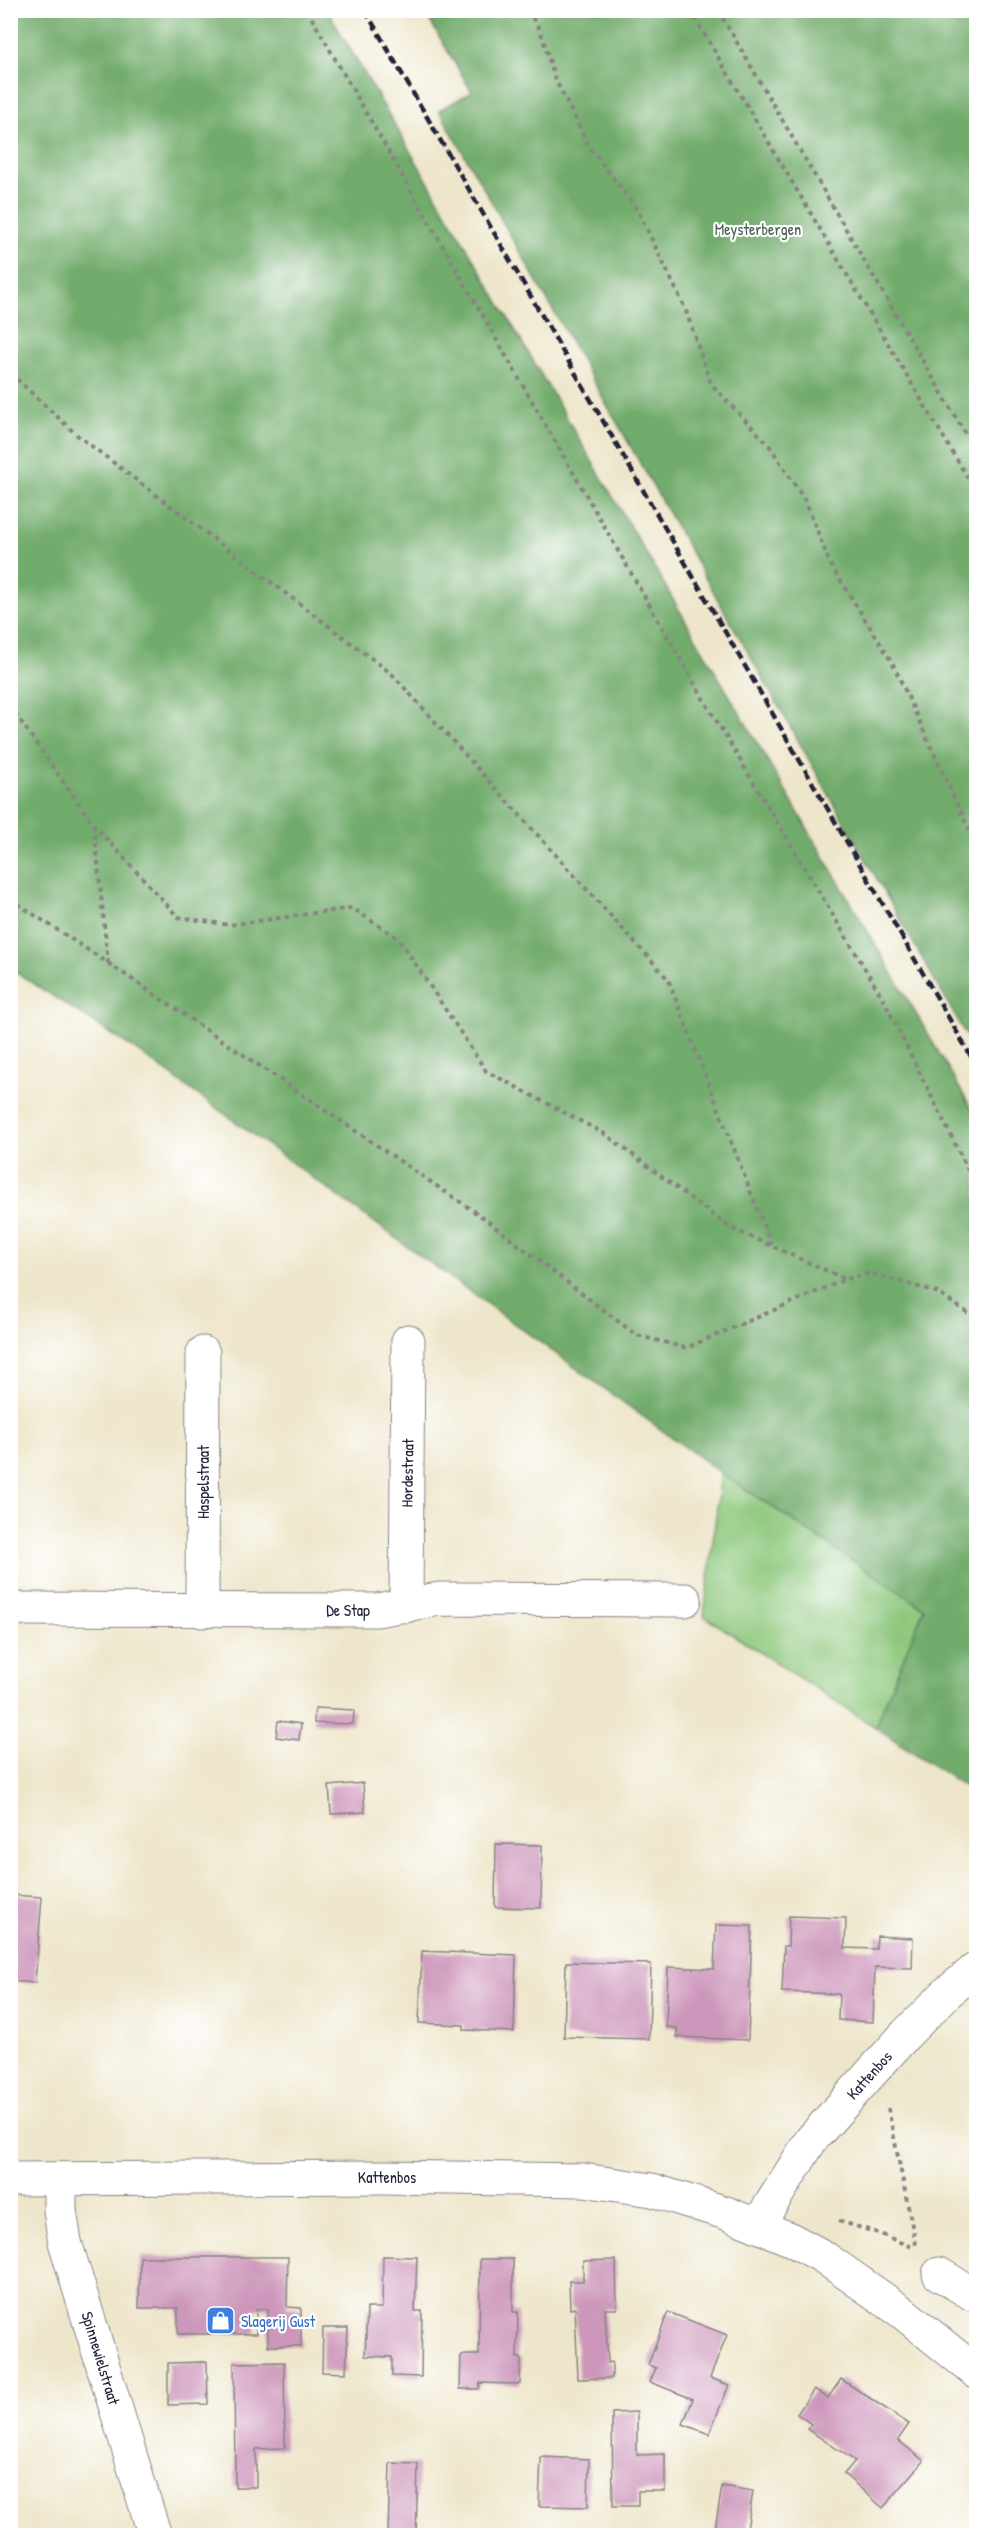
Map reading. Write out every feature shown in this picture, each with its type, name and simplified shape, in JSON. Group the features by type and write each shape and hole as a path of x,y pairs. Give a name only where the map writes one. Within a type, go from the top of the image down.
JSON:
{"street":[{"name":"Hordestraat","path":"406,1606 408,1341"},
{"name":"Haspelstraat","path":"202,1611 203,1353"},
{"name":"De Stap","path":"10,1609 377,1610 439,1599 685,1600"},
{"name":"Kattenbos","path":"758,2225 812,2140 879,2063 948,1992 976,1969"},
{"name":"Kattenbos","path":"10,2179 383,2177 583,2180 652,2190 758,2225 806,2248 865,2284 976,2372"},
{"name":"Spinnewielstraat","path":"60,2179 60,2211 65,2242 155,2535"},
{"path":"926,2258 976,2296"}],"path":[{"path":"307,10 704,700 882,997 976,1186"},
{"path":"527,10 540,28 555,79 590,148 637,209 685,308 711,384 769,445 806,502 830,564 892,662 976,845"},
{"path":"690,10 976,492"},
{"path":"718,10 976,452"},
{"path":"10,373 77,435 392,674 668,979 772,1246"},
{"path":"10,706 93,824 178,917 229,925 352,908 399,939 486,1071 605,1134 729,1227 846,1280"},
{"path":"93,824 108,963"},
{"path":"10,899 480,1216 636,1335 686,1348 870,1272 936,1292 976,1318"},
{"path":"879,2063 926,2258"},
{"path":"836,2220 878,2233 926,2258"}],"green space":[{"path":"10,11 328,11 976,1116 976,1794 875,1727 924,1608 721,1473 133,1048 11,969"},
{"name":"Meysterbergen","path":"424,11 976,11 976,1053 439,110 472,92"},
{"path":"721,1473 924,1608 875,1727 704,1616"}],"building":[{"path":"315,1708 354,1710 353,1724 314,1723"},
{"path":"278,1721 301,1724 299,1740 276,1737"},
{"path":"363,1783 365,1812 331,1814 329,1786"},
{"path":"496,1844 542,1845 541,1908 495,1907"},
{"path":"10,1895 42,1897 35,1983 10,1981"},
{"path":"789,1916 846,1918 845,1948 876,1949 877,1936 913,1938 912,1968 875,1967 873,2022 838,2020 839,1994 782,1992 784,1946 788,1946"},
{"path":"716,1925 752,1926 748,2040 677,2037 677,2028 666,2027 668,1967 714,1969"},
{"path":"422,1951 516,1955 514,2032 464,2030 464,2025 419,2023"},
{"path":"566,1962 651,1964 649,2039 564,2037"},
{"path":"383,2256 417,2257 415,2311 422,2311 421,2377 392,2376 392,2357 365,2356 367,2308 382,2308"},
{"path":"140,2257 288,2257 287,2307 301,2308 301,2346 268,2346 268,2309 256,2309 256,2334 178,2334 178,2308 139,2308"},
{"path":"480,2259 513,2259 513,2312 518,2312 517,2358 521,2358 520,2384 480,2383 479,2389 460,2389 461,2355 479,2355"},
{"path":"616,2260 617,2309 605,2309 608,2363 612,2362 612,2378 578,2379 575,2308 570,2309 569,2281 583,2281 583,2261"},
{"path":"668,2312 727,2335 710,2378 729,2385 709,2434 683,2424 693,2399 650,2382 656,2368 648,2365"},
{"path":"323,2328 348,2328 346,2373 322,2372"},
{"path":"207,2362 208,2404 168,2405 168,2363"},
{"path":"284,2362 285,2448 256,2449 256,2487 235,2487 234,2363"},
{"path":"841,2379 909,2424 898,2440 924,2461 883,2508 844,2474 855,2461 807,2429 811,2424 797,2414 814,2389 828,2398"},
{"path":"637,2412 637,2455 665,2454 665,2491 638,2491 638,2506 613,2506 612,2413"},
{"path":"541,2457 589,2459 588,2507 539,2506"},
{"path":"390,2463 418,2464 416,2536 388,2536"},
{"path":"722,2486 753,2491 746,2536 714,2536"}],"railway":[{"path":"365,10 976,1065"}],"place":[{"name":"Slagerij Gust","path":"220,2321"}]}
